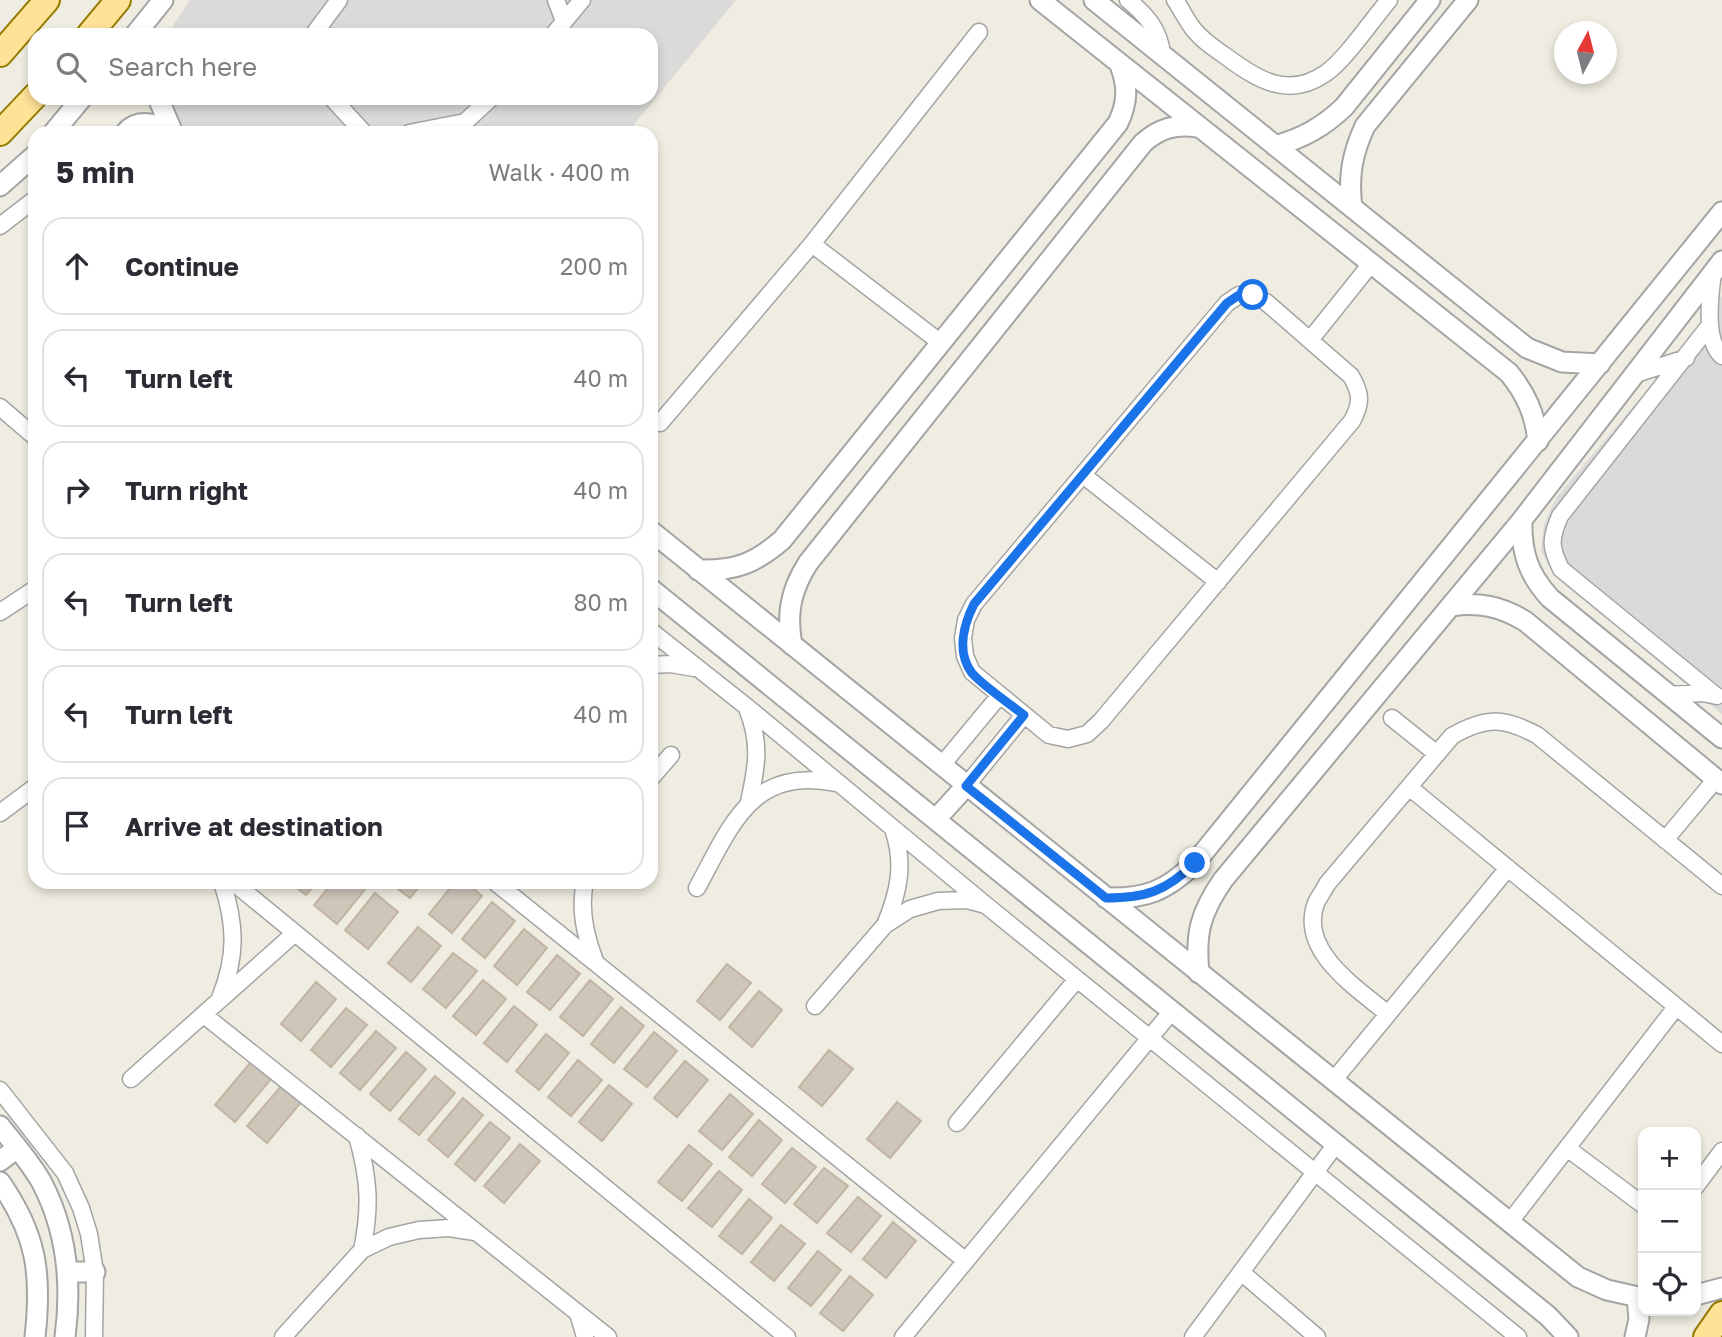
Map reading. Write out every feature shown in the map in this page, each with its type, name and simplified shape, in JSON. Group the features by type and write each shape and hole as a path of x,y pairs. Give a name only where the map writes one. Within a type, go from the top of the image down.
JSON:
{"main road":[{"path":"0,54 47,0"},
{"path":"95,28 118,0"},
{"path":"0,133 28,103"},
{"path":"1706,1337 1722,1314"}],"street":[{"path":"149,27 163,0"},
{"path":"318,28 339,0"},
{"path":"556,0 564,21"},
{"path":"558,28 582,0"},
{"path":"1040,0 1508,373 1521,387 1530,404 1538,441"},
{"path":"1094,0 1527,348 1562,362 1600,364"},
{"path":"1128,0 1153,24 1162,54"},
{"path":"1175,0 1201,37 1248,73 1267,83 1289,86 1318,78 1333,68 1389,0"},
{"path":"1275,146 1304,136 1330,120 1344,107 1430,0"},
{"path":"1352,207 1349,186 1351,165 1365,126 1468,0"},
{"path":"660,423 812,244 979,32"},
{"path":"698,569 721,570 744,566 765,555 782,540 1118,122 1127,94 1126,79 1120,65"},
{"path":"59,126 76,105"},
{"path":"161,105 170,126"},
{"path":"338,105 358,126"},
{"path":"464,126 484,105"},
{"path":"134,126 138,123 151,123 158,126"},
{"path":"792,645 788,624 790,602 797,581 808,563 1143,143 1154,133 1168,127 1197,127"},
{"path":"0,186 28,163"},
{"path":"0,226 28,204"},
{"path":"1106,898 1131,898 1155,892 1177,880 1195,863 1722,212"},
{"path":"812,244 941,343"},
{"path":"1310,340 1370,265"},
{"path":"1636,374 1687,357 1719,353 1710,325 1709,299 1717,267"},
{"path":"1199,974 1197,948 1200,924 1209,901 1223,880 1522,520 1717,267"},
{"path":"1239,295 1253,295 1266,302 1310,340 1351,376 1359,390 1360,406 1352,421 1101,722 1087,734 1068,739 1049,735 972,672 965,656 963,638 966,620 974,604 1227,303 1239,295"},
{"path":"1710,325 1560,516 1552,534 1553,552 1561,569 1719,697"},
{"path":"0,407 28,431"},
{"path":"1083,475 1218,582"},
{"path":"1522,520 1521,541 1526,563 1535,582 1550,598 1722,738"},
{"path":"658,537 1578,1277 1606,1290 1638,1297"},
{"path":"0,612 28,594"},
{"path":"658,595 1548,1315 1568,1337"},
{"path":"1451,606 1470,603 1490,605 1525,621 1719,781 1665,840"},
{"path":"658,637 1518,1337"},
{"path":"658,665 697,668"},
{"path":"1668,695 1703,693 1719,697"},
{"path":"942,766 999,695"},
{"path":"747,707 755,729 757,752 749,802"},
{"path":"936,819 1024,715"},
{"path":"1392,718 1437,754"},
{"path":"1388,1014 1334,967 1320,949 1313,927 1316,904 1327,884 1452,736 1472,724 1494,720 1517,724 1537,735 1722,886"},
{"path":"658,770 671,755"},
{"path":"697,888 728,831 749,802 769,789 790,781 814,779 838,784"},
{"path":"1409,787 1722,1044"},
{"path":"0,813 28,792"},
{"path":"885,925 901,873 899,846 892,828"},
{"path":"1333,1081 1508,869"},
{"path":"218,1003 230,974 234,941 231,909 224,889"},
{"path":"242,889 787,1337"},
{"path":"504,889 966,1261"},
{"path":"584,889 583,915 587,940 595,963"},
{"path":"815,1006 885,925 910,909 938,901 967,900 988,906"},
{"path":"131,1079 295,933"},
{"path":"957,1123 1077,979"},
{"path":"1509,1223 1676,1007"},
{"path":"902,1337 1172,1011"},
{"path":"204,1015 608,1337"},
{"path":"0,1090 65,1173 81,1208 96,1272 94,1337"},
{"path":"0,1126 41,1182 54,1211 68,1272 69,1303 65,1337"},
{"path":"357,1136 369,1193 368,1222 362,1250"},
{"path":"1193,1337 1336,1144"},
{"path":"0,1161 17,1148"},
{"path":"1567,1148 1638,1201"},
{"path":"1701,1179 1722,1151"},
{"path":"0,1182 14,1203 28,1233 36,1266 39,1299 35,1337"},
{"path":"283,1337 362,1250 389,1237 419,1230 449,1228 477,1233"},
{"path":"68,1272 96,1272"},
{"path":"1241,1272 1317,1337"},
{"path":"1701,1294 1722,1287"},
{"path":"578,1313 585,1337"},
{"path":"1635,1337 1639,1316"}],"shaded area":[{"path":"190,0 736,0 658,95 658,28 173,28"},
{"path":"174,105 650,105 633,126 183,126"},
{"path":"1722,296 1722,714 1560,581 1541,551 1544,524 1556,498 1674,358"}],"building":[{"path":"298,889 311,889 306,895"},
{"path":"327,889 365,889 337,924 314,905"},
{"path":"398,889 417,889 410,898"},
{"path":"449,889 474,889 482,896 452,933 429,914"},
{"path":"375,893 398,912 368,949 345,930"},
{"path":"492,902 515,921 485,958 462,939"},
{"path":"418,927 441,946 411,982 388,963"},
{"path":"524,929 547,948 517,985 494,966"},
{"path":"453,953 477,971 446,1008 423,989"},
{"path":"557,955 580,974 550,1010 527,992"},
{"path":"727,964 751,983 720,1020 697,1001"},
{"path":"483,980 506,999 476,1035 453,1016"},
{"path":"590,980 613,999 583,1036 560,1017"},
{"path":"316,982 336,999 301,1041 281,1024"},
{"path":"759,991 782,1010 752,1047 729,1027"},
{"path":"514,1006 537,1025 507,1062 484,1043"},
{"path":"621,1007 644,1026 614,1063 591,1044"},
{"path":"346,1008 367,1025 331,1067 311,1050"},
{"path":"376,1031 396,1048 360,1090 340,1073"},
{"path":"654,1032 677,1051 647,1087 624,1069"},
{"path":"546,1034 569,1053 539,1090 516,1071"},
{"path":"829,1050 853,1069 822,1106 799,1087"},
{"path":"406,1052 426,1069 390,1111 370,1094"},
{"path":"578,1060 602,1080 571,1116 548,1097"},
{"path":"685,1061 708,1080 677,1117 654,1098"},
{"path":"251,1062 271,1079 235,1122 215,1105"},
{"path":"435,1076 455,1093 419,1135 399,1119"},
{"path":"283,1084 302,1101 267,1143 247,1126"},
{"path":"609,1085 632,1104 602,1141 579,1122"},
{"path":"730,1094 753,1114 722,1150 699,1131"},
{"path":"463,1098 483,1115 448,1157 428,1140"},
{"path":"897,1102 921,1121 890,1158 867,1139"},
{"path":"759,1120 782,1140 752,1176 729,1157"},
{"path":"490,1122 510,1138 475,1181 455,1164"},
{"path":"520,1144 540,1161 504,1203 484,1186"},
{"path":"689,1145 712,1164 682,1201 658,1182"},
{"path":"792,1148 816,1167 785,1203 762,1184"},
{"path":"824,1168 848,1186 817,1223 794,1204"},
{"path":"719,1171 742,1190 712,1227 688,1208"},
{"path":"858,1197 881,1216 851,1252 827,1233"},
{"path":"749,1199 772,1218 742,1254 719,1236"},
{"path":"893,1222 916,1241 886,1278 863,1259"},
{"path":"781,1225 805,1244 774,1281 751,1262"},
{"path":"818,1251 841,1270 811,1306 788,1288"},
{"path":"850,1276 873,1295 843,1331 820,1313"}],"route":[{"path":"1195,863 1177,880 1155,892 1131,898 1106,898 966,786 1024,715 972,672 965,656 963,638 966,620 974,604 1227,303 1239,295 1253,295"}]}
